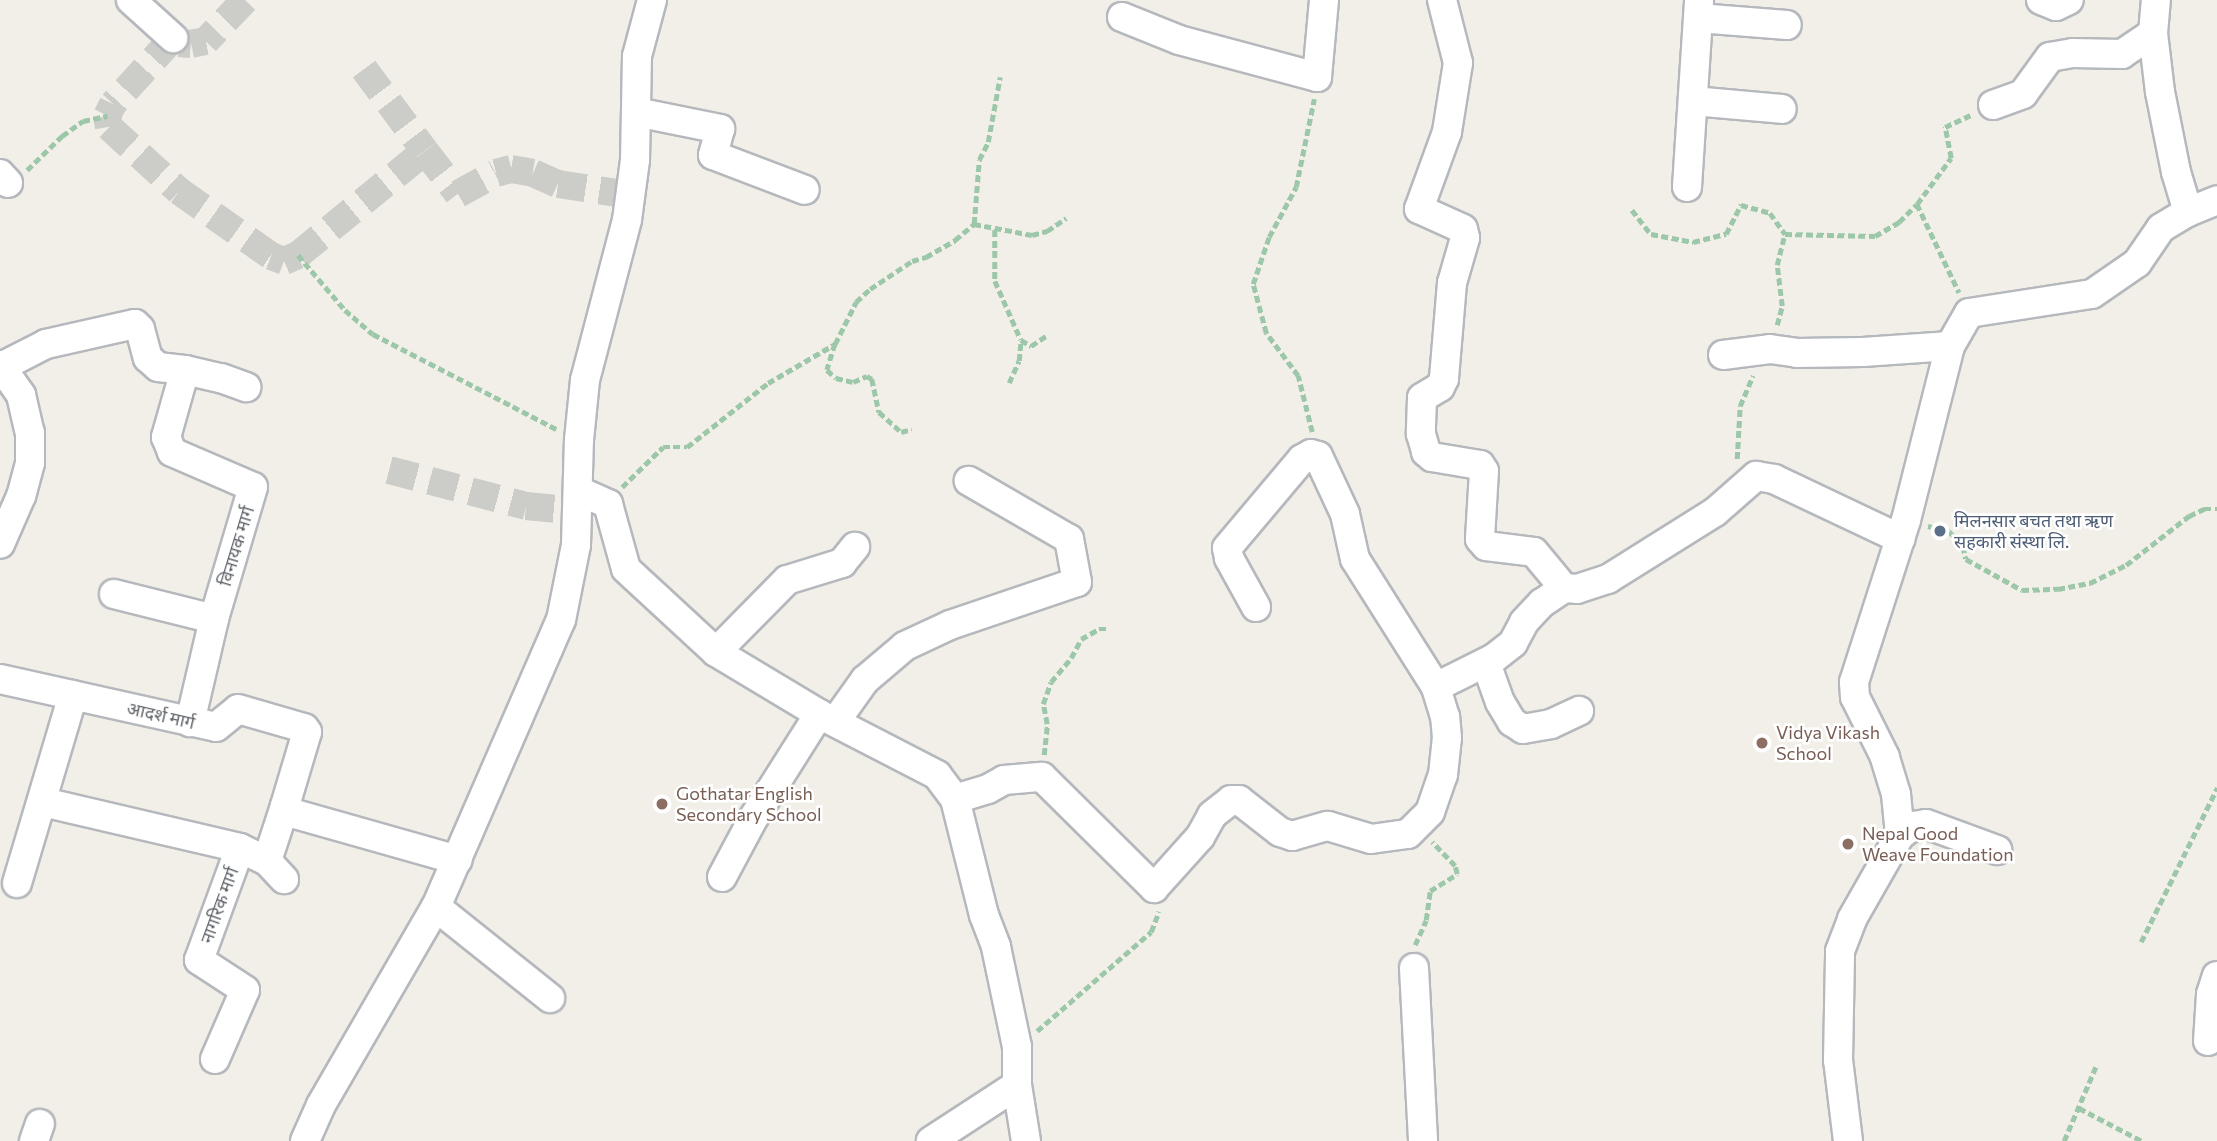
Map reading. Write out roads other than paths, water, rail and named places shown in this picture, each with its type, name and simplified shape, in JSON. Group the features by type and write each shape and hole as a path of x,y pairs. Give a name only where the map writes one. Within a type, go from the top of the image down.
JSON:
{"street":[{"path":"131,0 173,38"},
{"path":"305,1141 321,1105 436,907 561,620 575,558 579,440 586,380 628,220 635,160 637,56 652,0"},
{"path":"1122,16 1179,40 1317,77 1324,0"},
{"path":"1442,0 1458,63 1447,132 1419,209 1463,229 1465,238 1452,283 1444,379 1440,387 1422,398 1421,434 1426,452 1432,457 1480,465 1485,471 1480,538 1486,546 1534,552 1564,588"},
{"path":"2041,0 2056,6 2069,0"},
{"path":"2156,0 2153,33 2176,172 2188,212"},
{"path":"1687,187 1699,9 1787,25"},
{"path":"1993,105 2023,94 2050,57 2073,53 2122,54 2153,33"},
{"path":"1693,101 1782,109"},
{"path":"636,112 720,129 713,155 805,190"},
{"path":"1900,835 1896,794 1889,770 1855,697 1854,682 1903,530 1950,346 1969,313 2092,294 2137,263 2161,228 2188,212 2217,200"},
{"path":"0,544 21,496 30,463 28,415 21,395 2,366 46,344 135,324 140,329 148,358 158,367 221,378 246,387"},
{"path":"1723,355 1766,350 1863,352 1950,346"},
{"name":"विनायक मार्ग","path":"185,370 166,437 167,446 172,452 254,487 214,619 190,722"},
{"path":"955,799 988,789 1004,780 1042,777 1154,888 1200,836 1212,815 1231,800 1239,800 1280,832 1292,836 1328,826 1353,836 1388,838 1408,834 1422,823 1438,792 1446,756 1445,717 1436,687 1355,559 1345,514 1318,456 1311,454 1302,458 1227,548 1229,558 1256,607"},
{"path":"1436,687 1486,663 1513,643 1524,621 1564,588 1577,589 1608,579 1715,512 1756,476 1774,479 1903,530"},
{"path":"722,877 754,817 827,718 865,680 905,646 950,625 1077,582 1069,539 969,481"},
{"path":"579,491 608,504 626,569 716,652 827,718 937,775 955,799 984,915 996,947 1017,1047 1017,1084 1026,1141"},
{"path":"716,652 787,580 842,563 855,547"},
{"path":"114,594 214,619"},
{"path":"1486,663 1500,702 1512,722 1523,729 1551,724 1579,710"},
{"name":"आदर्श मार्ग","path":"0,679 216,727 238,709 304,728 307,732 285,806"},
{"path":"17,883 73,695"},
{"name":"नागरिक मार्ग","path":"43,802 240,848 276,870 285,806"},
{"path":"285,806 295,814 458,860"},
{"path":"1848,1141 1838,1060 1840,951 1852,919 1900,835 1913,826 1926,824 1997,850"},
{"name":"नागरिक मार्ग","path":"215,1059 245,990 200,960 240,848"},
{"path":"436,907 550,998"},
{"path":"1414,968 1423,1141"},
{"path":"2208,1041 2211,994 2217,976"},
{"path":"931,1141 1017,1084"}],"tunnel":[{"path":"245,0 206,41 179,43 173,38 113,104 107,116 109,127 179,191 271,256 284,261 298,255 425,151 458,194 496,173 511,169 533,173 558,184 631,195"},
{"path":"364,69 425,151"},
{"path":"389,470 526,506 579,511"}],"place":[{"name":"मिलनसार बचत तथा ऋण सहकारी संस्था लि.","path":"1940,531"},
{"name":"Vidya Vikash School","path":"1762,743"},
{"name":"Gothatar English Secondary School","path":"662,804"},
{"name":"Nepal Good Weave Foundation","path":"1848,844"}]}
